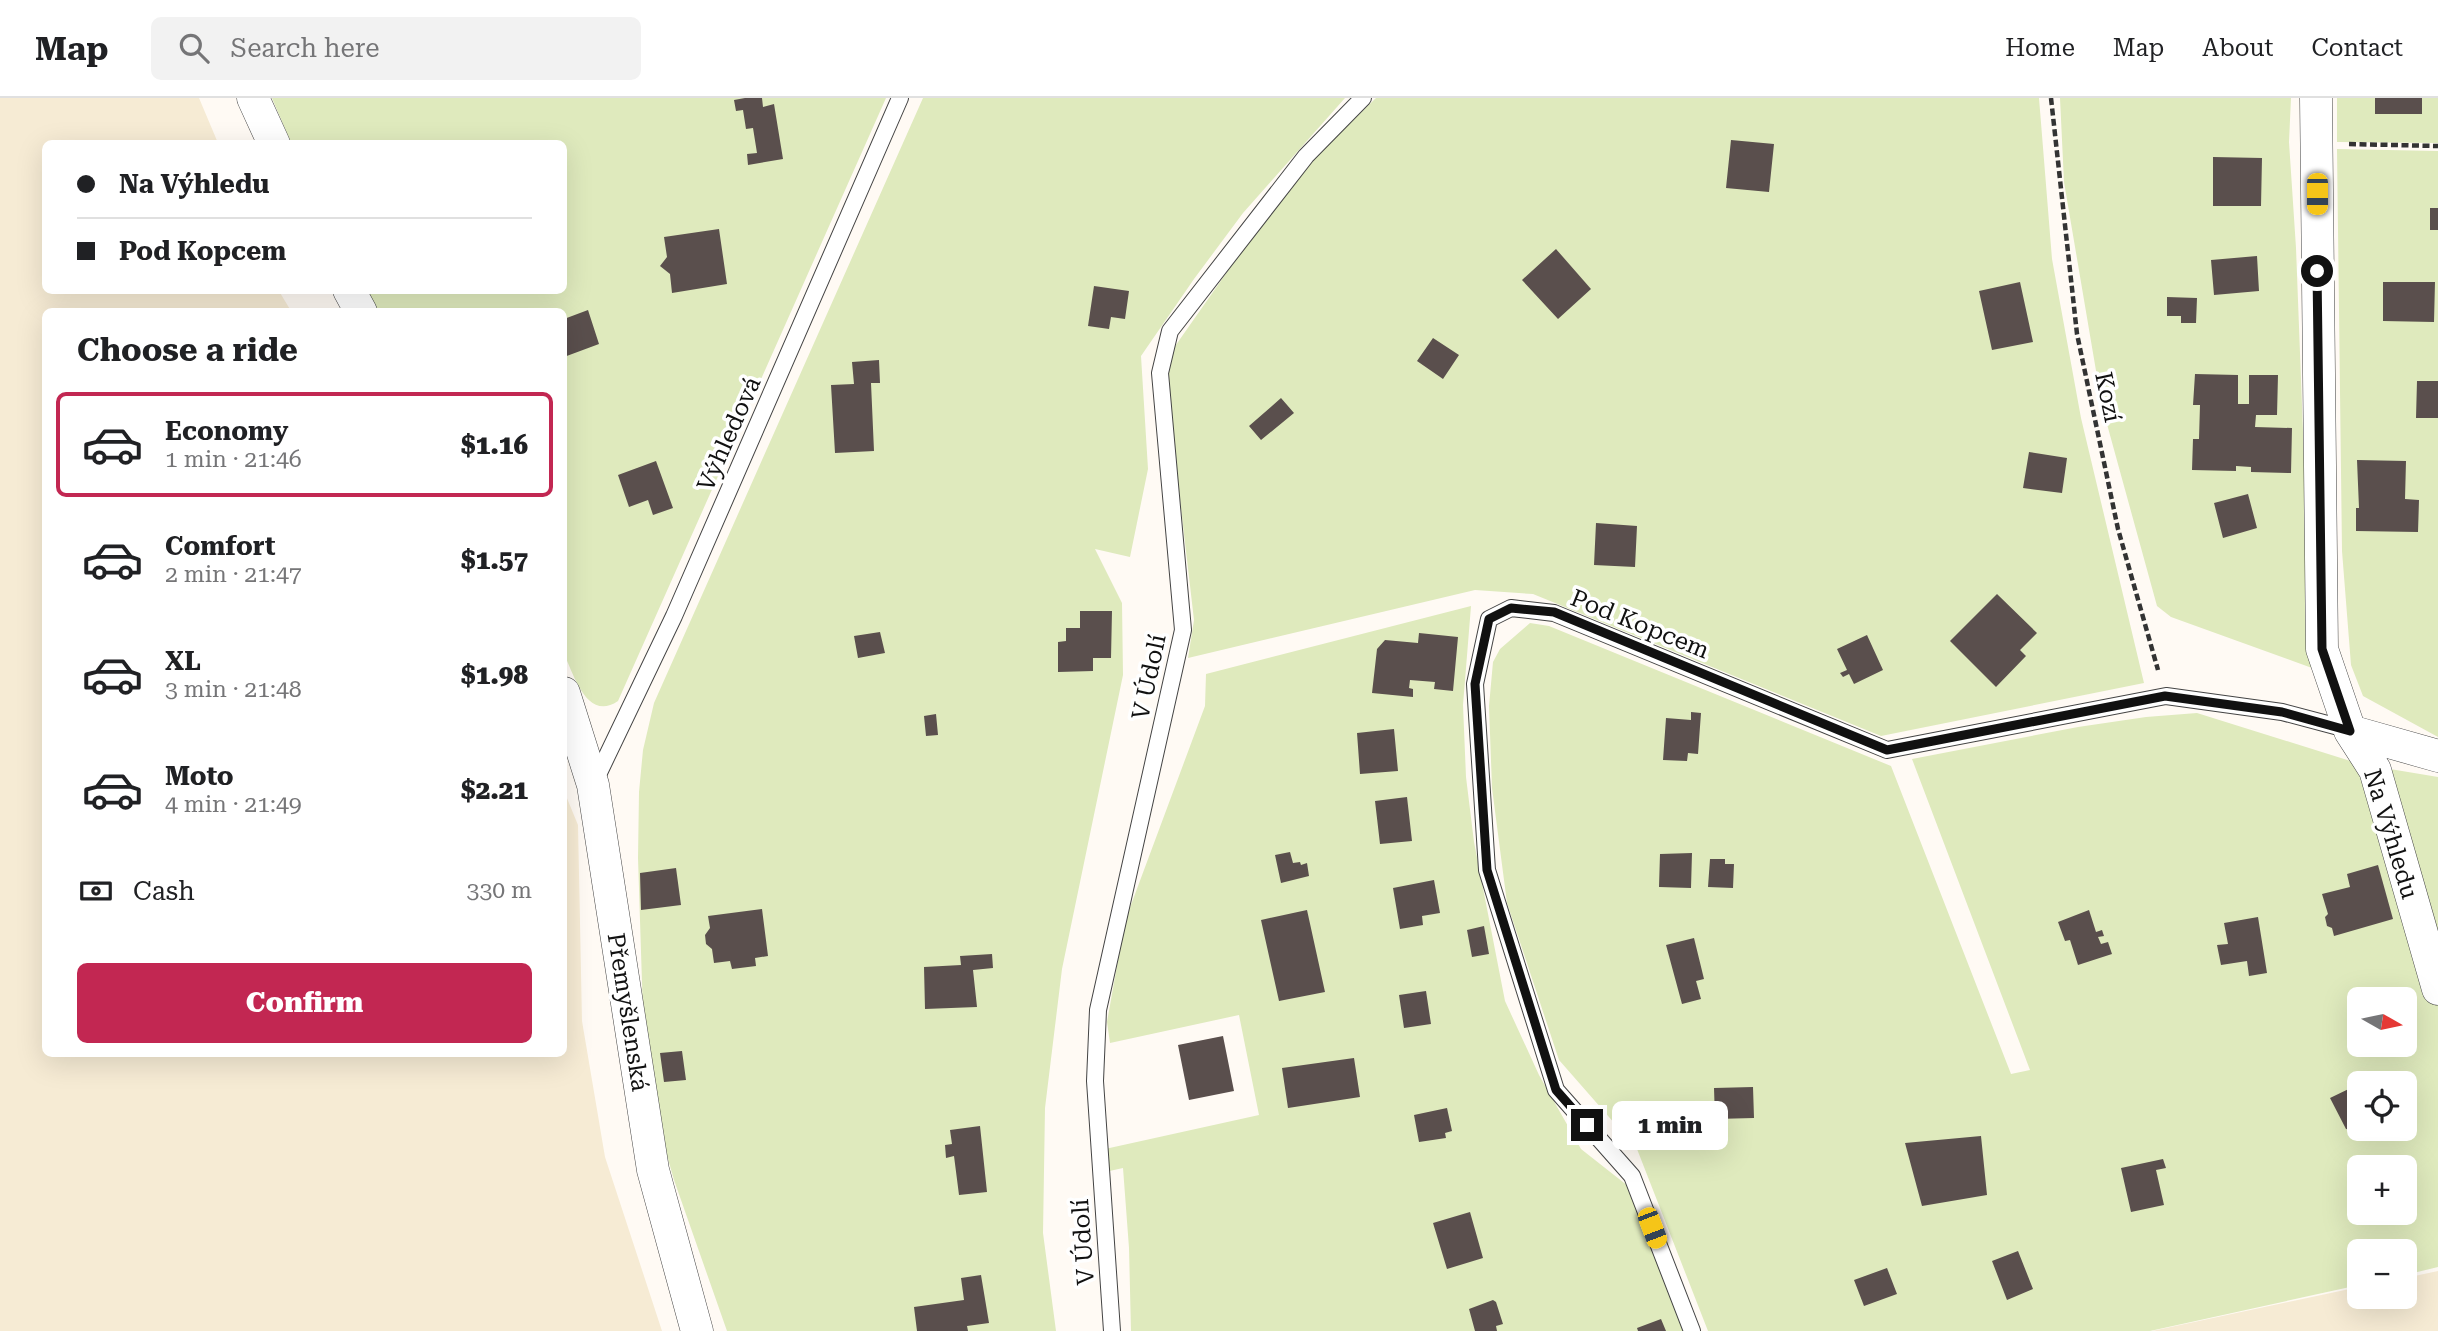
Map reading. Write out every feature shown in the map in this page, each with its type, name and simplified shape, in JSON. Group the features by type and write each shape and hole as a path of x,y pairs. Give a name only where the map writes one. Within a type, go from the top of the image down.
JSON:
{"street":[{"path":"253,98 272,140"},
{"name":"Na Výhledu","path":"2316,98 2322,649 2350,731 2375,770 2438,989"},
{"name":"Přemyšlenská","path":"567,703 593,785 653,1170 697,1331"},
{"path":"2350,731 2438,756"}],"lane":[{"name":"Výhledová","path":"593,785 674,616 900,98"},
{"name":"V Údolí","path":"1112,1331 1095,1081 1098,1010 1183,630 1160,373 1170,331 1306,156 1363,98"},
{"name":"Pod Kopcem","path":"1692,1331 1632,1176 1556,1090 1487,870 1475,684 1489,619 1511,608 1554,612 1887,750 2165,696 2282,712 2350,731"}],"path":[{"name":"Kozí","path":"2051,98 2077,334 2118,529 2165,696"},
{"path":"2316,143 2438,146"}],"shaded area":[{"path":"0,98 199,98 217,140 42,140 42,294 281,294 289,308 42,308 42,1057 567,1057 567,798 578,825 582,1021 605,1157 662,1331 0,1331"},
{"path":"2438,1271 2438,1331 2152,1331 2347,1290 2347,1309 2417,1309 2417,1275"}],"green space":[{"path":"272,98 886,98 618,701 607,706 590,701 577,684 567,661 567,308 375,308 367,294 567,294 567,140 290,140"},
{"path":"923,98 1345,98 1243,213 1141,356 1148,469 1130,557 1095,549 1122,603 1123,675 1062,969 1045,1108 1043,1233 1056,1331 727,1331 662,1138 643,1014 638,858 643,750 654,703"},
{"path":"1376,98 2039,98 2052,259 2081,418 2144,683 1881,736 1533,594 1475,590 1188,658 1194,620 1164,362 1241,252 1312,160"},
{"path":"2060,98 2291,98 2289,142 2296,248 2312,668 2171,617 2157,606 2102,406 2064,182"},
{"path":"2337,98 2438,98 2438,143 2337,142"},
{"path":"2337,149 2438,151 2438,737 2363,696 2351,665 2342,551"},
{"path":"1471,606 1463,705 1466,777 1474,842 1505,1001 1539,1075 1581,1149 1628,1186 1686,1331 1131,1331 1123,1168 1105,1172 1105,1149 1259,1115 1239,1015 1110,1043 1107,1022 1125,921 1205,706 1206,674"},
{"path":"1530,623 1549,626 1891,766 2011,1074 2030,1070 1912,759 2078,727 2197,713 2360,764 2438,777 2438,1267 2417,1272 2417,1239 2347,1239 2347,1288 2150,1331 1708,1331 1637,1149 1559,1060 1507,903 1492,788 1489,706 1493,662 1500,649"}],"building":[{"path":"762,98 763,107 774,104 783,159 748,165 747,154 757,153 753,128 746,129 743,110 736,111 734,100"},
{"path":"2375,98 2422,98 2422,114 2375,114"},
{"path":"1731,140 1774,144 1769,192 1726,188"},
{"path":"2213,157 2262,158 2261,206 2213,206"},
{"path":"2430,208 2438,208 2438,230 2430,230"},
{"path":"719,229 727,284 672,293 670,274 660,266 667,257 664,237"},
{"path":"1556,249 1591,289 1558,319 1522,280"},
{"path":"2257,256 2259,291 2214,295 2211,260"},
{"path":"2020,282 2033,342 1992,350 1979,291"},
{"path":"2383,282 2435,282 2434,322 2383,321"},
{"path":"1094,286 1129,291 1125,319 1111,317 1109,329 1088,326"},
{"path":"2167,297 2197,298 2196,323 2181,323 2181,316 2167,316"},
{"path":"588,310 599,344 567,356 567,318"},
{"path":"1433,338 1459,355 1443,379 1417,361"},
{"path":"879,360 880,383 871,383 874,451 835,453 831,385 854,384 852,362"},
{"path":"2195,374 2238,375 2238,404 2249,404 2249,375 2278,375 2277,415 2256,415 2255,427 2292,428 2291,473 2251,472 2251,467 2236,466 2236,471 2192,470 2193,439 2199,439 2200,405 2193,405"},
{"path":"2417,381 2438,381 2438,418 2416,418"},
{"path":"1281,398 1294,413 1261,440 1249,426"},
{"path":"2029,452 2067,458 2062,493 2023,488"},
{"path":"2357,460 2406,461 2405,499 2419,500 2418,532 2356,531 2356,508 2359,508"},
{"path":"656,461 673,508 653,515 648,500 629,507 618,475"},
{"path":"2248,494 2257,528 2223,538 2214,503"},
{"path":"1596,523 1637,526 1635,567 1594,565"},
{"path":"1997,594 2037,633 2020,650 2026,656 1996,687 1950,641"},
{"path":"1080,611 1112,611 1111,658 1093,658 1093,671 1058,672 1058,642 1066,641 1066,628 1080,628"},
{"path":"880,632 885,653 858,658 854,636"},
{"path":"1419,633 1458,637 1453,691 1434,689 1435,682 1410,680 1409,688 1413,689 1413,697 1372,693 1377,649 1385,640 1418,643"},
{"path":"1867,635 1883,670 1854,684 1849,674 1843,677 1840,673 1847,670 1837,649"},
{"path":"1691,712 1701,713 1698,754 1688,753 1687,761 1663,760 1666,718 1691,720"},
{"path":"936,714 938,735 926,736 924,716"},
{"path":"1394,729 1398,771 1360,774 1357,733"},
{"path":"1407,797 1412,841 1380,844 1375,801"},
{"path":"1290,852 1293,863 1307,863 1309,876 1281,883 1275,855"},
{"path":"1692,853 1691,888 1659,887 1660,854"},
{"path":"1710,859 1725,859 1725,864 1734,864 1733,888 1708,887"},
{"path":"2378,865 2393,919 2334,936 2332,928 2327,926 2325,917 2328,914 2322,894 2350,887 2347,874"},
{"path":"676,868 681,905 641,910 640,873"},
{"path":"1434,880 1440,913 1422,916 1423,925 1400,929 1393,888"},
{"path":"762,909 768,956 755,958 756,966 732,969 730,961 714,963 712,949 706,944 705,935 710,928 708,916"},
{"path":"1307,910 1325,992 1279,1001 1261,920"},
{"path":"2089,910 2096,932 2102,930 2104,936 2098,937 2101,944 2108,942 2112,954 2078,965 2070,940 2065,941 2058,922"},
{"path":"2258,917 2267,973 2249,976 2247,961 2221,965 2217,945 2228,944 2224,923"},
{"path":"1484,926 1489,954 1472,957 1467,930"},
{"path":"1694,938 1704,979 1696,981 1701,999 1682,1004 1666,945"},
{"path":"992,954 993,968 973,970 977,1007 925,1009 924,967 961,965 960,956"},
{"path":"1426,991 1431,1024 1404,1028 1399,995"},
{"path":"1223,1036 1234,1091 1189,1100 1178,1045"},
{"path":"682,1051 686,1080 664,1082 660,1053"},
{"path":"1354,1058 1360,1097 1288,1108 1282,1068"},
{"path":"1753,1087 1754,1118 1715,1119 1714,1088"},
{"path":"2347,1090 2347,1129 2346,1129 2330,1098"},
{"path":"1447,1108 1452,1131 1445,1133 1446,1138 1419,1142 1414,1115"},
{"path":"980,1126 987,1192 959,1195 954,1156 946,1158 945,1145 952,1144 950,1130"},
{"path":"1981,1136 1987,1195 1922,1206 1905,1143"},
{"path":"2163,1159 2166,1168 2156,1170 2164,1205 2131,1212 2121,1168"},
{"path":"1470,1212 1483,1258 1447,1269 1433,1223"},
{"path":"2018,1251 2033,1289 2007,1300 1992,1261"},
{"path":"1887,1268 1897,1294 1864,1306 1854,1280"},
{"path":"981,1275 989,1323 967,1326 968,1331 917,1331 914,1307 964,1300 961,1278"},
{"path":"1493,1300 1503,1324 1496,1326 1497,1331 1475,1331 1469,1309"},
{"path":"1661,1319 1666,1331 1638,1331 1637,1328"}],"route":[{"path":"1587,1125 1556,1090 1487,870 1475,684 1489,619 1511,608 1554,612 1887,750 2165,696 2282,712 2350,731 2322,649 2317,271"}]}
